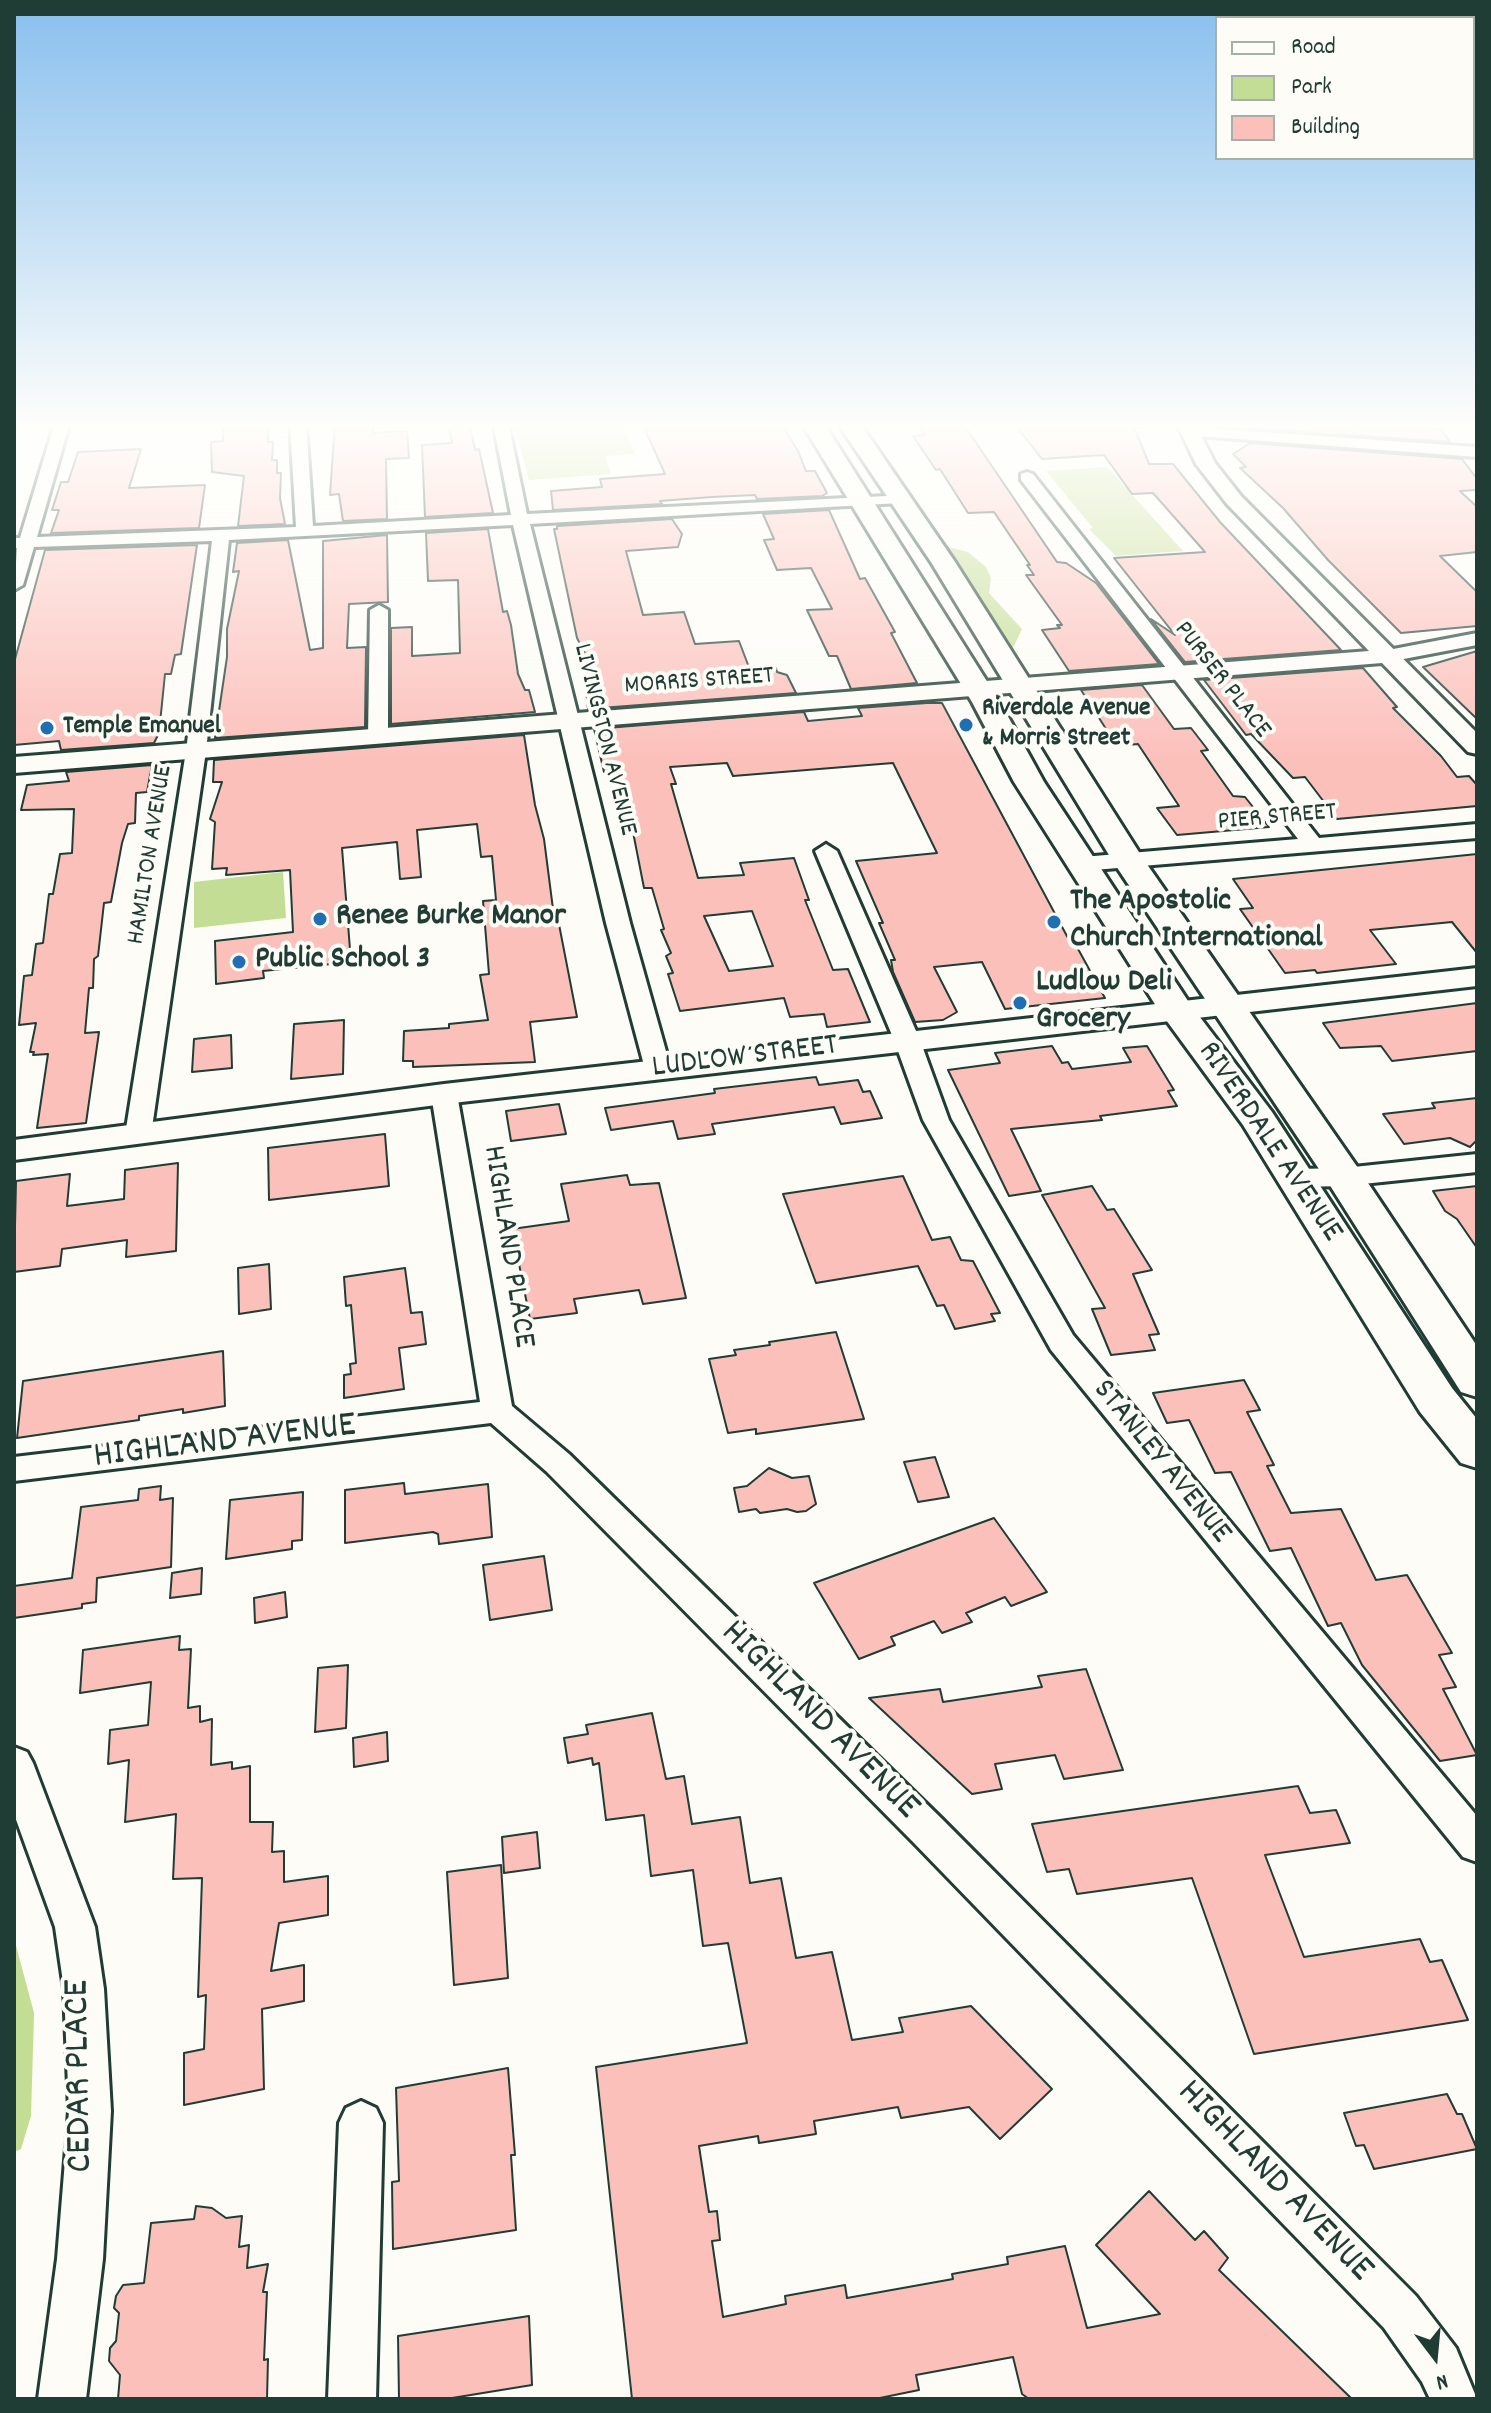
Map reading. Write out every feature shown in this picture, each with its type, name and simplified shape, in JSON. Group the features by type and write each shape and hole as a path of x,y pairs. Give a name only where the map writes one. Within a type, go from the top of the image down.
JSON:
{"main road":[{"name":"RIVERDALE AVENUE","path":"881,535 977,690 1029,782 1176,1009 1259,1120 1436,1400 1477,1451"},
{"name":"RIVERDALE AVENUE","path":"923,535 1128,860 1344,1177 1477,1381"}],"street":[{"path":"14,585 21,543 250,535"},
{"name":"LIVINGSTON AVENUE","path":"524,535 618,923 658,1069"},
{"name":"PURSER PLACE","path":"1072,535 1313,844"},
{"path":"1268,535 1477,747"},
{"name":"HAMILTON AVENUE","path":"138,1135 196,751 221,536"},
{"path":"378,736 379,610"},
{"path":"1388,656 1477,639"},
{"name":"MORRIS STREET","path":"14,765 1388,656"},
{"name":"PIER STREET","path":"1082,864 1477,831"},
{"name":"STANLEY AVENUE","path":"826,851 907,1040 936,1120 1062,1342 1477,1845"},
{"name":"LUDLOW STREET","path":"14,1150 444,1094 1477,977"},
{"name":"HIGHLAND PLACE","path":"444,1094 497,1411"},
{"path":"1297,1178 1344,1177 1477,1163"},
{"name":"HIGHLAND AVENUE","path":"14,1469 497,1411 558,1463 917,1820 1400,2312 1439,2365 1455,2399"},
{"name":"CEDAR PLACE","path":"14,1763 75,1927 84,1989 90,2111 80,2259 62,2399"},
{"path":"352,2399 361,2123"}],"green space":[{"path":"1095,535 1168,535 1183,551 1116,556"},
{"path":"948,547 968,552 986,567 991,578 989,593 1022,629 1012,650"},
{"path":"283,872 286,918 194,928 194,882"},
{"path":"14,1938 34,2013 31,2116 21,2149 14,2152"}],"building":[{"path":"387,535 388,602 349,604 347,648 366,647 365,727 215,738 227,657 227,629 239,571 233,572 237,543 288,540 310,650 323,648 323,541"},
{"path":"426,535 489,535 503,612 507,611 511,625 518,674 525,690 529,690 535,712 391,724 391,628 412,627 412,656 460,653 458,580 428,581"},
{"path":"555,535 682,535 678,547 626,551 643,615 684,612 695,644 739,641 750,670 776,668 777,672 787,675 796,693 588,709 585,681 598,679 577,638"},
{"path":"772,535 840,535 860,579 865,578 895,632 891,633 917,683 851,689 837,656 829,656 807,610 832,609 811,568 777,570 764,540 774,539"},
{"path":"1009,535 1038,535 1057,562 1066,563 1096,583 1159,664 1069,671 1042,630 1060,628 1057,625 1062,625 1026,575 1034,575 1027,565 1030,565"},
{"path":"1190,535 1232,535 1341,650 1185,662 1151,619 1175,635 1114,558 1205,552"},
{"path":"1306,535 1477,535 1477,552 1440,556 1477,592 1477,626 1401,633"},
{"path":"197,545 181,654 175,655 171,674 165,674 159,733 154,743 61,750 59,741 14,745 14,663 45,550"},
{"path":"1477,651 1477,719 1423,667"},
{"path":"1363,668 1397,707 1393,708 1441,756 1457,777 1469,776 1477,785 1477,806 1337,819 1305,777 1293,778 1251,734 1246,735 1204,680"},
{"path":"1142,685 1174,729 1191,728 1208,750 1201,751 1233,796 1245,797 1269,827 1177,835 1157,808 1179,806 1138,744 1117,746 1081,690"},
{"path":"942,703 1068,938 1072,938 1105,998 1005,1009 982,962 934,967 957,1012 943,1020 915,1022 893,972 891,960 895,960 879,923 883,923 856,861 937,853 893,763 733,776 727,763 670,767 676,784 671,784 698,878 744,875 740,863 794,858 809,900 805,900 833,970 848,969 870,1022 827,1027 824,1014 790,1017 784,998 680,1011 668,974 673,973 666,956 671,953 661,930 664,929 652,888 644,888 624,788 618,789 612,772 604,772 594,729 804,712 808,721 862,716 858,708","holes":["752,911 773,966 729,971 704,916"]},
{"path":"524,735 535,805 544,839 553,909 556,909 577,1017 530,1022 535,1062 413,1067 413,1061 403,1061 404,1031 449,1028 449,1024 488,1020 480,975 489,974 483,901 496,900 492,856 481,857 477,824 417,830 421,877 400,879 397,842 342,848 351,962 263,971 264,978 216,984 215,941 293,932 290,870 226,875 227,868 212,869 215,822 210,819 222,782 213,782 214,760"},
{"path":"152,765 147,792 136,793 135,823 128,824 122,843 111,902 104,903 98,956 94,959 93,988 89,988 85,1033 99,1032 86,1123 37,1128 48,1054 33,1055 34,1052 30,1052 36,1023 19,1025 24,976 32,975 36,944 43,943 49,894 53,894 60,854 72,853 74,809 21,810 27,785 69,781 66,772"},
{"path":"1477,854 1477,953 1452,922 1370,930 1396,964 1317,973 1315,970 1285,973 1240,909 1253,908 1233,879"},
{"path":"1477,1003 1477,1051 1392,1061 1381,1046 1340,1048 1323,1023"},
{"path":"344,1020 343,1074 291,1079 294,1024"},
{"path":"231,1035 232,1068 192,1072 194,1039"},
{"path":"1052,1046 1062,1063 1068,1062 1072,1069 1131,1062 1123,1048 1147,1046 1174,1090 1168,1091 1177,1106 1100,1116 1102,1120 1011,1129 1041,1191 1009,1196 948,1070 1000,1063 995,1053"},
{"path":"816,1077 819,1085 858,1080 863,1092 870,1091 882,1118 841,1124 834,1107 712,1124 715,1134 678,1139 673,1121 611,1130 605,1108 715,1093 714,1089"},
{"path":"1477,1098 1477,1140 1470,1147 1450,1138 1404,1144 1383,1114 1435,1108 1432,1103"},
{"path":"559,1104 566,1134 511,1141 506,1111"},
{"path":"385,1134 389,1186 269,1200 268,1148"},
{"path":"178,1163 176,1251 126,1257 127,1240 62,1249 60,1266 14,1272 16,1181 70,1174 67,1206 124,1199 125,1170"},
{"path":"627,1175 630,1185 659,1183 686,1298 643,1304 639,1290 574,1299 577,1313 530,1319 512,1229 569,1221 561,1184"},
{"path":"903,1176 932,1240 950,1237 961,1260 973,1261 1000,1313 991,1314 995,1321 955,1329 944,1305 937,1306 918,1266 816,1283 783,1194"},
{"path":"1092,1186 1107,1210 1114,1209 1152,1270 1133,1274 1159,1334 1149,1335 1155,1350 1111,1355 1092,1309 1105,1308 1042,1195"},
{"path":"1477,1186 1477,1248 1457,1219 1445,1211 1433,1191"},
{"path":"269,1264 271,1309 239,1314 238,1268"},
{"path":"405,1268 411,1313 422,1312 426,1344 399,1348 404,1389 344,1398 344,1375 351,1374 350,1364 356,1363 351,1305 346,1306 344,1277"},
{"path":"836,1332 864,1419 756,1434 756,1429 728,1433 709,1359 736,1355 734,1350 770,1345 769,1342"},
{"path":"223,1351 225,1406 183,1413 183,1409 139,1416 139,1420 17,1438 23,1381"},
{"path":"1244,1380 1260,1410 1247,1412 1274,1465 1267,1466 1291,1513 1341,1509 1376,1580 1407,1575 1452,1653 1439,1655 1456,1687 1443,1689 1477,1755 1440,1761 1362,1665 1341,1623 1328,1626 1291,1548 1270,1551 1231,1472 1215,1473 1189,1420 1167,1423 1153,1393"},
{"path":"935,1457 949,1497 918,1502 904,1462"},
{"path":"769,1468 792,1478 809,1476 816,1504 806,1511 797,1512 787,1509 760,1513 756,1509 739,1512 734,1488 747,1486"},
{"path":"404,1483 405,1494 488,1484 492,1537 439,1544 438,1534 433,1532 345,1543 345,1490"},
{"path":"161,1486 160,1500 173,1498 171,1567 97,1578 96,1602 82,1604 82,1608 14,1618 14,1586 72,1578 81,1507 138,1500 139,1489"},
{"path":"303,1492 302,1540 292,1541 292,1549 226,1559 230,1500"},
{"path":"994,1518 1047,1592 1011,1606 1005,1597 966,1613 972,1622 942,1633 934,1621 891,1637 895,1645 859,1659 814,1583"},
{"path":"544,1556 552,1610 490,1620 483,1565"},
{"path":"202,1568 201,1594 170,1598 172,1573"},
{"path":"285,1592 287,1617 255,1623 254,1598"},
{"path":"180,1636 179,1650 191,1649 188,1708 200,1706 200,1722 212,1719 211,1765 232,1762 232,1769 250,1766 250,1822 273,1822 272,1852 284,1851 284,1882 328,1876 328,1915 279,1923 271,1971 304,1965 304,2001 262,2009 264,2089 184,2105 184,2053 204,2049 206,1995 198,1997 202,1878 173,1879 176,1814 125,1822 129,1760 108,1764 110,1730 148,1725 151,1682 80,1693 83,1650"},
{"path":"348,1665 346,1728 315,1732 318,1668"},
{"path":"1086,1669 1123,1770 1064,1779 1055,1755 995,1764 1002,1789 972,1794 869,1698 940,1689 943,1702 1042,1687 1038,1676"},
{"path":"652,1713 666,1779 684,1776 692,1824 740,1817 750,1883 781,1878 796,1958 832,1952 852,2040 903,2032 899,2018 971,2006 1052,2089 1000,2139 969,2107 901,2118 898,2107 814,2121 816,2134 759,2143 758,2136 699,2146 709,2212 717,2211 720,2240 712,2241 723,2317 786,2304 785,2296 845,2285 847,2298 953,2279 952,2274 1008,2264 1007,2257 1065,2246 1087,2328 1160,2314 1096,2245 1149,2191 1195,2240 1204,2231 1228,2258 1219,2270 1352,2399 1029,2399 1022,2394 1013,2357 916,2375 919,2390 875,2399 632,2399 596,2067 747,2043 728,1943 703,1946 693,1870 651,1876 644,1815 606,1820 599,1763 593,1765 592,1758 568,1763 564,1738 588,1734 586,1725"},
{"path":"387,1732 388,1761 354,1767 353,1738"},
{"path":"1298,1786 1310,1813 1336,1810 1350,1843 1265,1855 1304,1957 1420,1939 1430,1962 1442,1960 1468,2020 1254,2054 1192,1878 1077,1894 1069,1869 1047,1872 1032,1824"},
{"path":"537,1832 540,1868 504,1873 502,1837"},
{"path":"501,1865 508,1978 454,1985 447,1872"},
{"path":"508,2068 515,2155 511,2155 516,2230 393,2249 392,2182 399,2181 396,2088"},
{"path":"1447,2094 1457,2114 1462,2114 1477,2149 1374,2169 1364,2145 1356,2146 1344,2113"},
{"path":"196,2206 212,2208 226,2218 242,2216 239,2247 249,2245 247,2268 268,2264 263,2292 267,2292 264,2360 268,2359 267,2399 118,2399 120,2375 109,2361 110,2348 116,2341 119,2313 114,2308 116,2296 123,2285 144,2283 151,2223 194,2219"},
{"path":"529,2316 532,2385 446,2399 399,2399 398,2336"}],"place":[{"name":"Riverdale Avenue & Morris Street","path":"966,725"},
{"name":"Temple Emanuel","path":"47,728"},
{"name":"Renee Burke Manor","path":"320,919"},
{"name":"The Apostolic Church International","path":"1054,922"},
{"name":"Public School 3","path":"239,962"},
{"name":"Ludlow Deli Grocery","path":"1020,1003"}]}
